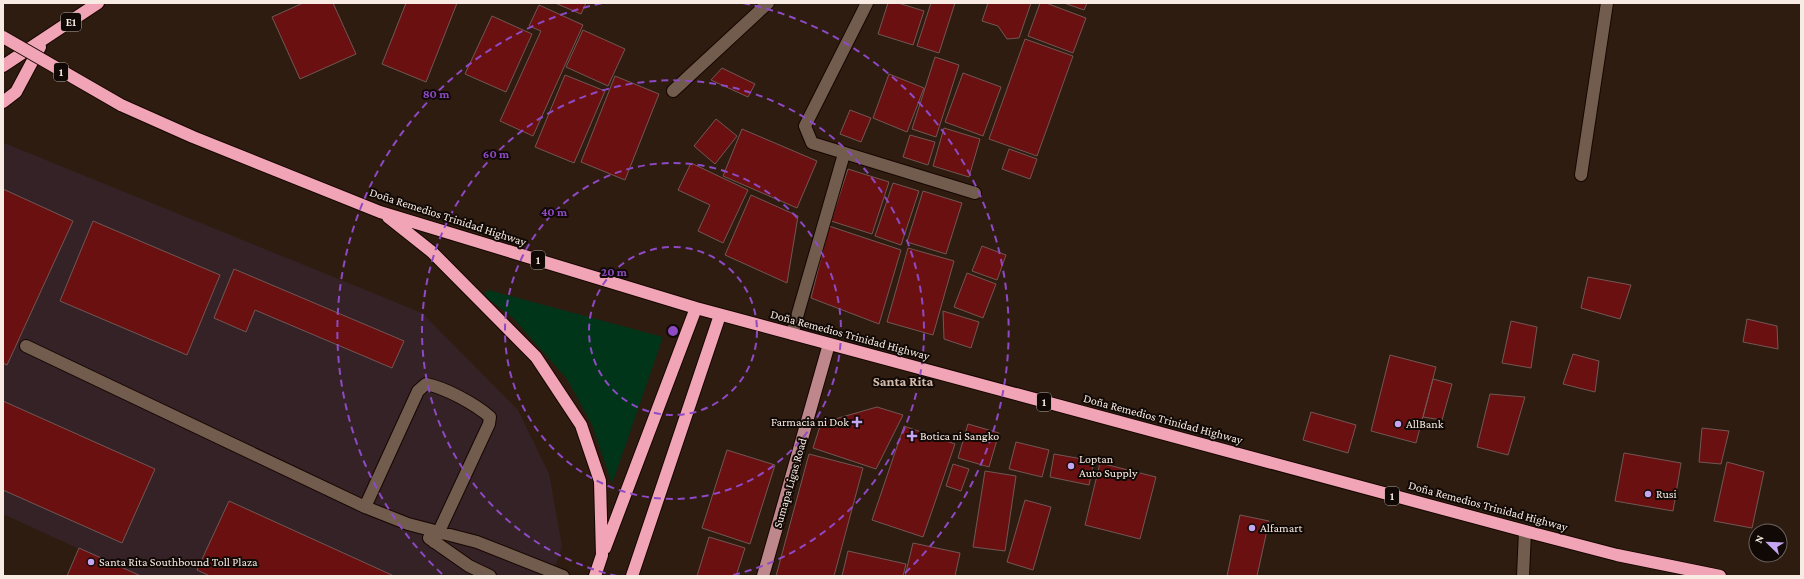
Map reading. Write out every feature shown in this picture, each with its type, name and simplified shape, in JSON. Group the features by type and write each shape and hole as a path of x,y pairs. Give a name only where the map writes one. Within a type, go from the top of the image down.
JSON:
{"highway":[{"name":"E1","path":"3,66 43,41 98,3"},
{"name":"Doña Remedios Trinidad Highway","path":"3,37 121,105 193,137 380,212 720,315 1524,531 1617,555 1720,576"},
{"path":"3,102 16,92 43,41"},
{"path":"380,212 432,252 536,357 581,425 600,481 602,555"},
{"path":"595,576 696,308"},
{"path":"632,576 720,315"}],"main road":[{"name":"Sumapa Ligas Road","path":"763,576 829,344"}],"street":[{"path":"673,91 768,3"},
{"path":"867,3 805,126 812,143 975,193"},
{"path":"1581,175 1607,3"},
{"path":"792,334 844,154"},
{"path":"26,346 365,507 436,537 469,566 490,576"},
{"path":"365,507 418,391 426,384 436,386 481,409 490,417 489,424 436,537"},
{"path":"1523,576 1524,531"},
{"path":"436,537 477,542 563,576"}],"shaded area":[{"path":"4,143 422,313 518,410 549,474 562,546 552,576 138,576 3,514"}],"green space":[{"path":"488,290 663,337 612,484 592,425 567,379 513,318 486,297 485,293"}],"building":[{"path":"303,3 333,3 356,54 300,79 272,17"},
{"path":"406,3 457,3 426,82 382,64"},
{"path":"555,3 586,3 581,14"},
{"path":"888,3 898,3 924,11 913,45 878,34"},
{"path":"931,3 955,3 939,53 917,46"},
{"path":"988,3 1031,3 1019,38 1007,39 998,26 982,21"},
{"path":"1040,3 1046,3 1086,18 1073,53 1028,36"},
{"path":"1064,3 1087,3 1084,10"},
{"path":"539,5 583,25 533,136 500,121 541,31 529,26"},
{"path":"492,16 532,34 506,92 465,74"},
{"path":"583,30 625,49 608,86 566,67"},
{"path":"1025,39 1073,56 1037,156 989,139"},
{"path":"935,57 959,65 936,137 912,129"},
{"path":"722,68 755,84 748,97 711,80"},
{"path":"963,73 1001,87 983,136 945,122"},
{"path":"889,74 924,88 907,132 873,118"},
{"path":"565,75 605,91 574,163 535,147"},
{"path":"615,76 659,94 625,180 581,162"},
{"path":"850,110 871,118 861,142 840,134"},
{"path":"716,119 737,136 715,164 694,146"},
{"path":"944,128 980,139 969,177 933,166"},
{"path":"742,129 817,161 797,208 723,176"},
{"path":"910,135 935,142 928,165 903,157"},
{"path":"1009,149 1037,159 1030,179 1002,169"},
{"path":"691,163 748,190 723,243 698,231 710,205 678,190"},
{"path":"848,169 889,182 872,234 831,221"},
{"path":"893,183 919,191 901,245 875,236"},
{"path":"3,189 73,221 7,365 3,363"},
{"path":"923,191 962,203 946,254 907,242"},
{"path":"751,195 798,216 787,283 725,255"},
{"path":"93,221 220,275 187,355 60,301"},
{"path":"829,226 901,250 879,324 811,298"},
{"path":"982,246 1006,255 997,280 972,271"},
{"path":"908,248 954,261 933,335 887,322"},
{"path":"234,269 404,341 392,368 255,310 246,332 214,318"},
{"path":"967,273 996,284 983,318 954,307"},
{"path":"1588,277 1631,285 1620,319 1581,308"},
{"path":"943,311 979,322 971,348 944,339"},
{"path":"1747,319 1777,326 1778,349 1743,342"},
{"path":"1511,321 1537,327 1531,368 1502,363"},
{"path":"1573,354 1599,361 1595,392 1563,384"},
{"path":"1390,355 1436,367 1416,443 1371,431"},
{"path":"1433,379 1452,384 1442,420 1423,417"},
{"path":"1490,394 1525,397 1508,455 1477,447"},
{"path":"3,401 155,469 122,543 3,490"},
{"path":"877,407 903,415 876,469 813,448 821,423"},
{"path":"1311,412 1356,425 1348,453 1303,440"},
{"path":"968,424 999,433 989,467 958,458"},
{"path":"904,426 955,444 923,537 872,520"},
{"path":"1702,428 1729,431 1721,464 1699,462"},
{"path":"1016,442 1049,450 1042,477 1009,469"},
{"path":"727,450 775,465 750,544 702,528"},
{"path":"1624,453 1681,463 1673,511 1615,501"},
{"path":"809,454 863,468 834,576 776,576"},
{"path":"1054,454 1094,461 1089,485 1050,477"},
{"path":"1727,462 1764,472 1753,523 1748,523 1748,527 1714,521"},
{"path":"1100,463 1156,477 1140,539 1085,525"},
{"path":"953,464 969,469 961,491 946,486"},
{"path":"985,471 1016,476 1005,551 973,547"},
{"path":"1025,500 1051,507 1033,570 1007,562"},
{"path":"229,501 394,576 210,576 197,570"},
{"path":"1240,515 1269,521 1257,576 1227,576"},
{"path":"709,537 745,548 736,576 697,576"},
{"path":"913,543 960,553 955,576 905,576"},
{"name":"Santa Rita Southbound Toll Plaza","path":"79,548 141,576 67,576"},
{"path":"848,551 906,564 903,576 842,576"}],"place":[{"name":"Farmacia ni Dok","path":"857,422"},
{"name":"AllBank","path":"1398,424"},
{"name":"Botica ni Sangko","path":"912,436"},
{"name":"Loptan Auto Supply","path":"1071,466"},
{"name":"Rusi","path":"1648,494"},
{"name":"Alfamart","path":"1252,528"},
{"name":"Santa Rita Southbound Toll Plaza","path":"91,562"}],"district":[{"name":"Santa Rita","path":"903,381"}]}
